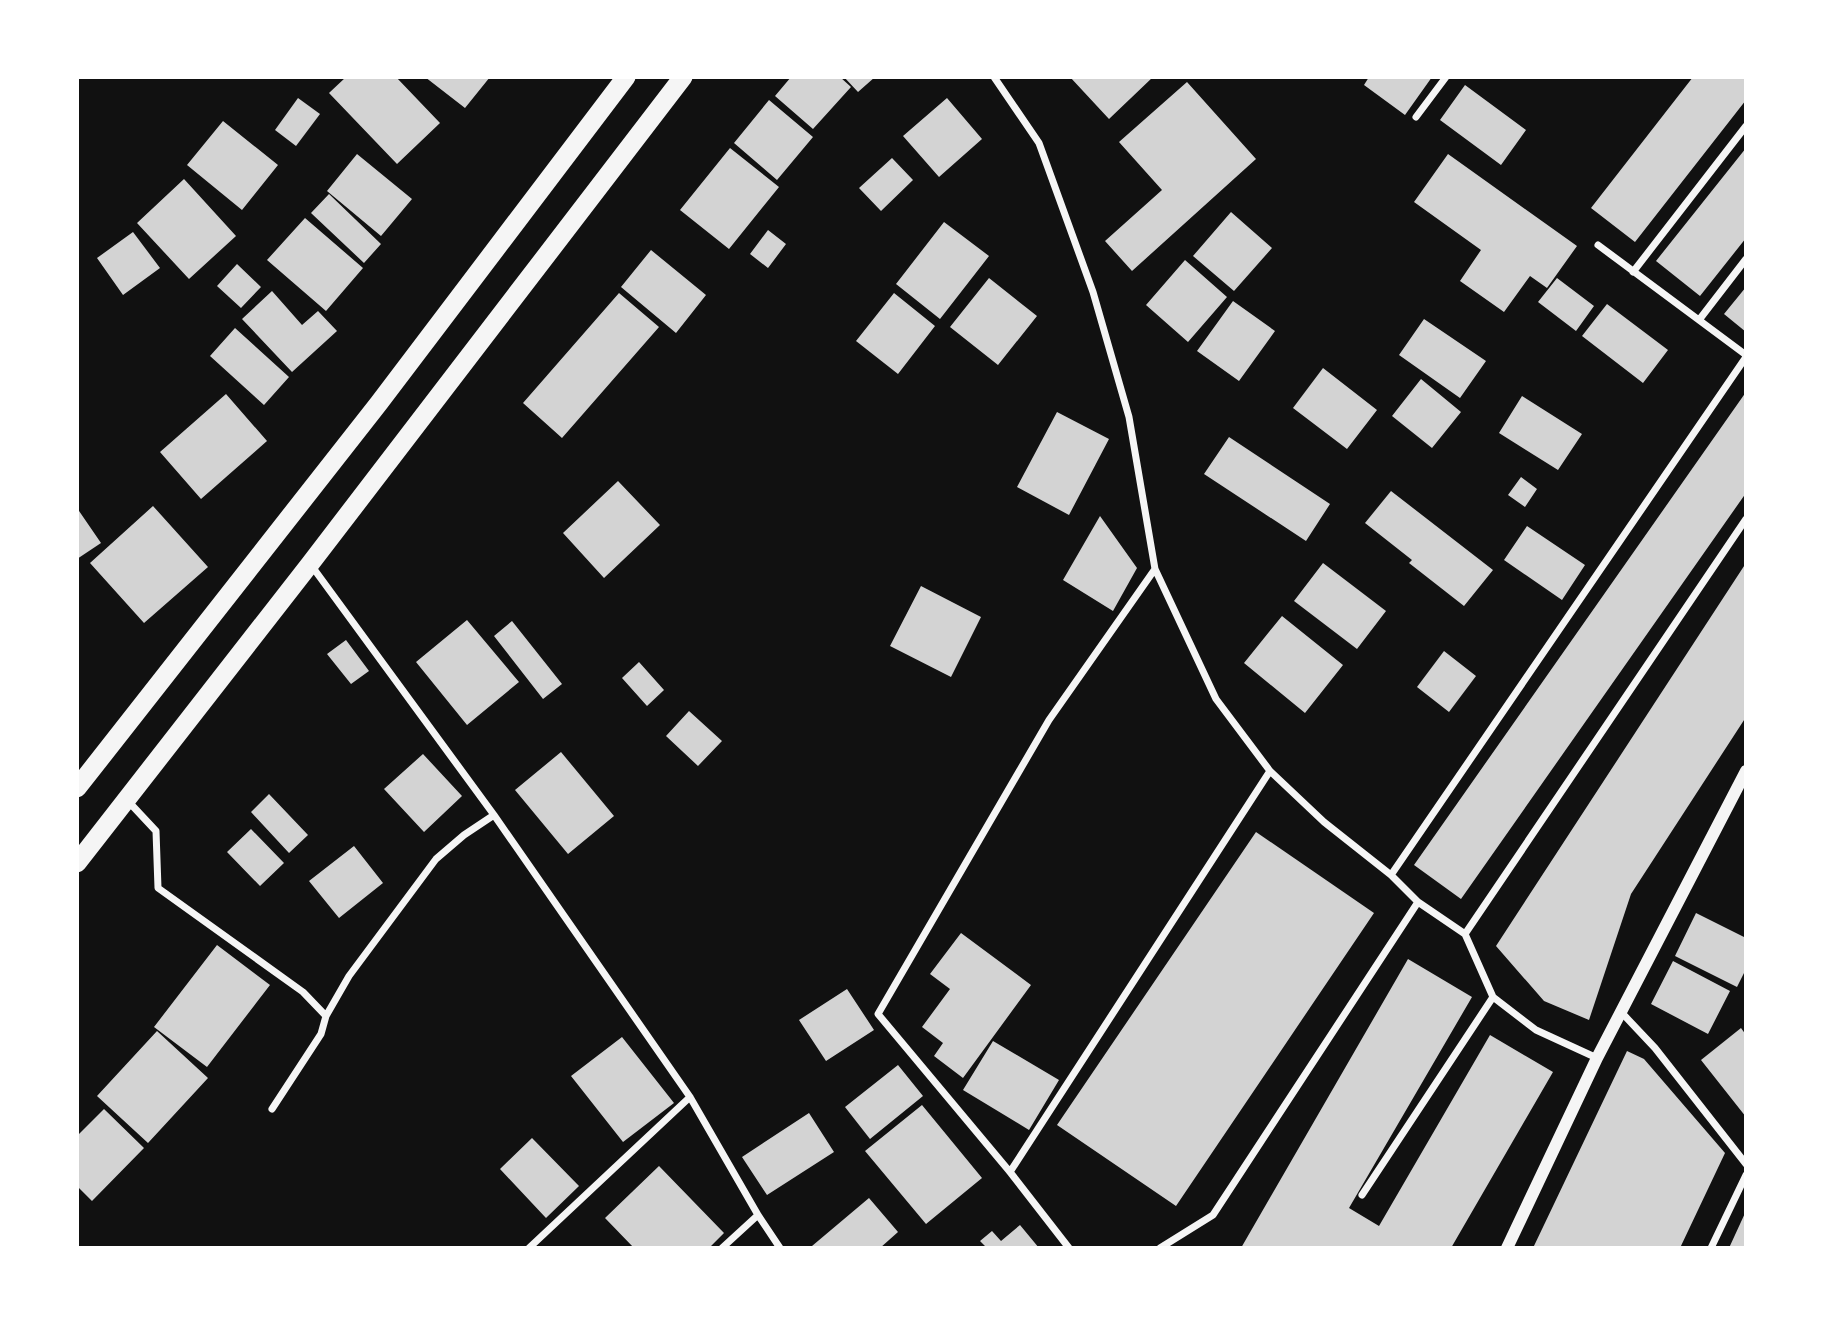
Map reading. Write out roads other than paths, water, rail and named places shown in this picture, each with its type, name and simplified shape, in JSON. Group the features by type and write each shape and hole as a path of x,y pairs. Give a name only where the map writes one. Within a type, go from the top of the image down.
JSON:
{"highway":[{"path":"77,788 379,403 626,77"},
{"path":"77,863 310,564 682,77"}],"street":[{"path":"994,77 1039,143 1093,292 1129,417 1155,569 1216,699 1270,771 1324,822 1391,875 1418,902 1465,933 1493,997 1536,1030 1597,1058"},
{"path":"1416,117 1446,77"},
{"path":"1633,272 1746,126"},
{"path":"1391,875 1746,356 1598,245"},
{"path":"1699,320 1746,259"},
{"path":"1465,933 1746,519"},
{"path":"310,564 494,816 690,1097 780,1248"},
{"path":"1069,1248 1010,1172 878,1014 1049,720 1155,569"},
{"path":"1010,1172 1270,771"},
{"path":"1507,1248 1597,1058 1742,788 1746,771"},
{"path":"126,799 156,831 158,888 303,992 326,1016"},
{"path":"272,1109 321,1034 326,1016 360,961 436,859 464,835 494,816"},
{"path":"1160,1248 1213,1215 1418,902"},
{"path":"1362,1195 1493,997"},
{"path":"1622,1013 1655,1048 1746,1164"},
{"path":"529,1248 690,1097"},
{"path":"1711,1248 1746,1175"},
{"path":"722,1248 758,1215"}]}
